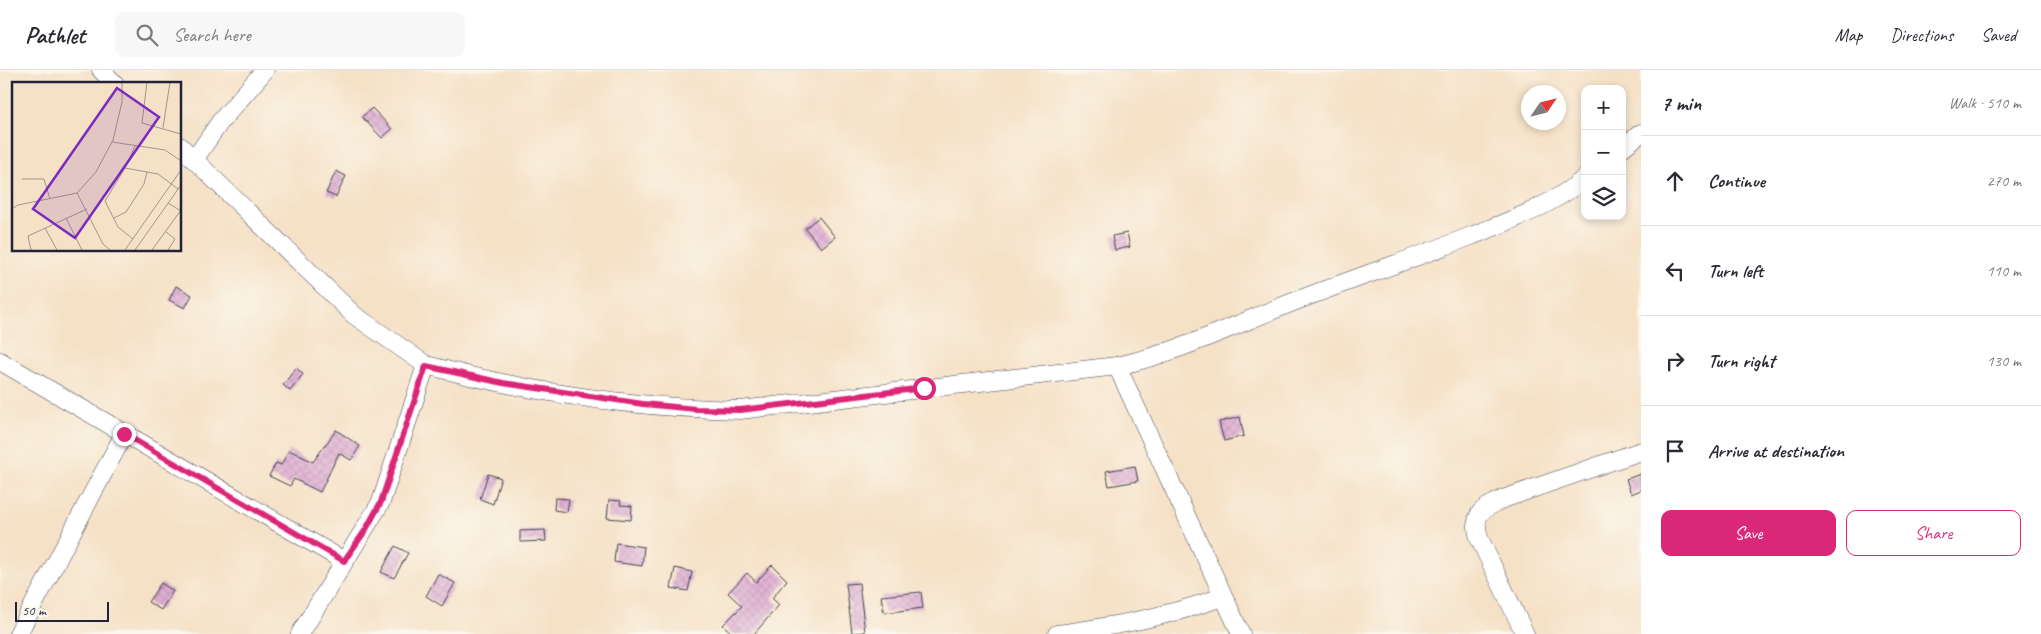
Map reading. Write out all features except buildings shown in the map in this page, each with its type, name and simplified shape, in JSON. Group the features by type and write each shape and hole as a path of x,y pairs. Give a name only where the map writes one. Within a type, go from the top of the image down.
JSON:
{"street":[{"path":"101,70 113,82"},
{"path":"194,160 220,122 265,70"},
{"path":"1626,145 1641,134"},
{"path":"181,147 354,315 426,366 503,383 643,404 696,409 740,410 1117,366 1176,350 1301,299 1526,214 1565,194 1581,181"},
{"path":"0,361 344,561"},
{"path":"300,634 344,561 365,531 381,502 426,366"},
{"path":"1117,366 1222,598 1241,634"},
{"path":"18,634 124,434"},
{"path":"1524,634 1478,538 1475,526 1477,515 1485,508 1503,499 1641,451"},
{"path":"1057,634 1142,621 1178,613 1222,598"}],"route":[{"path":"124,434 344,561 365,531 381,502 394,468 426,366 467,376 556,392 696,409 740,410 924,388"}]}
